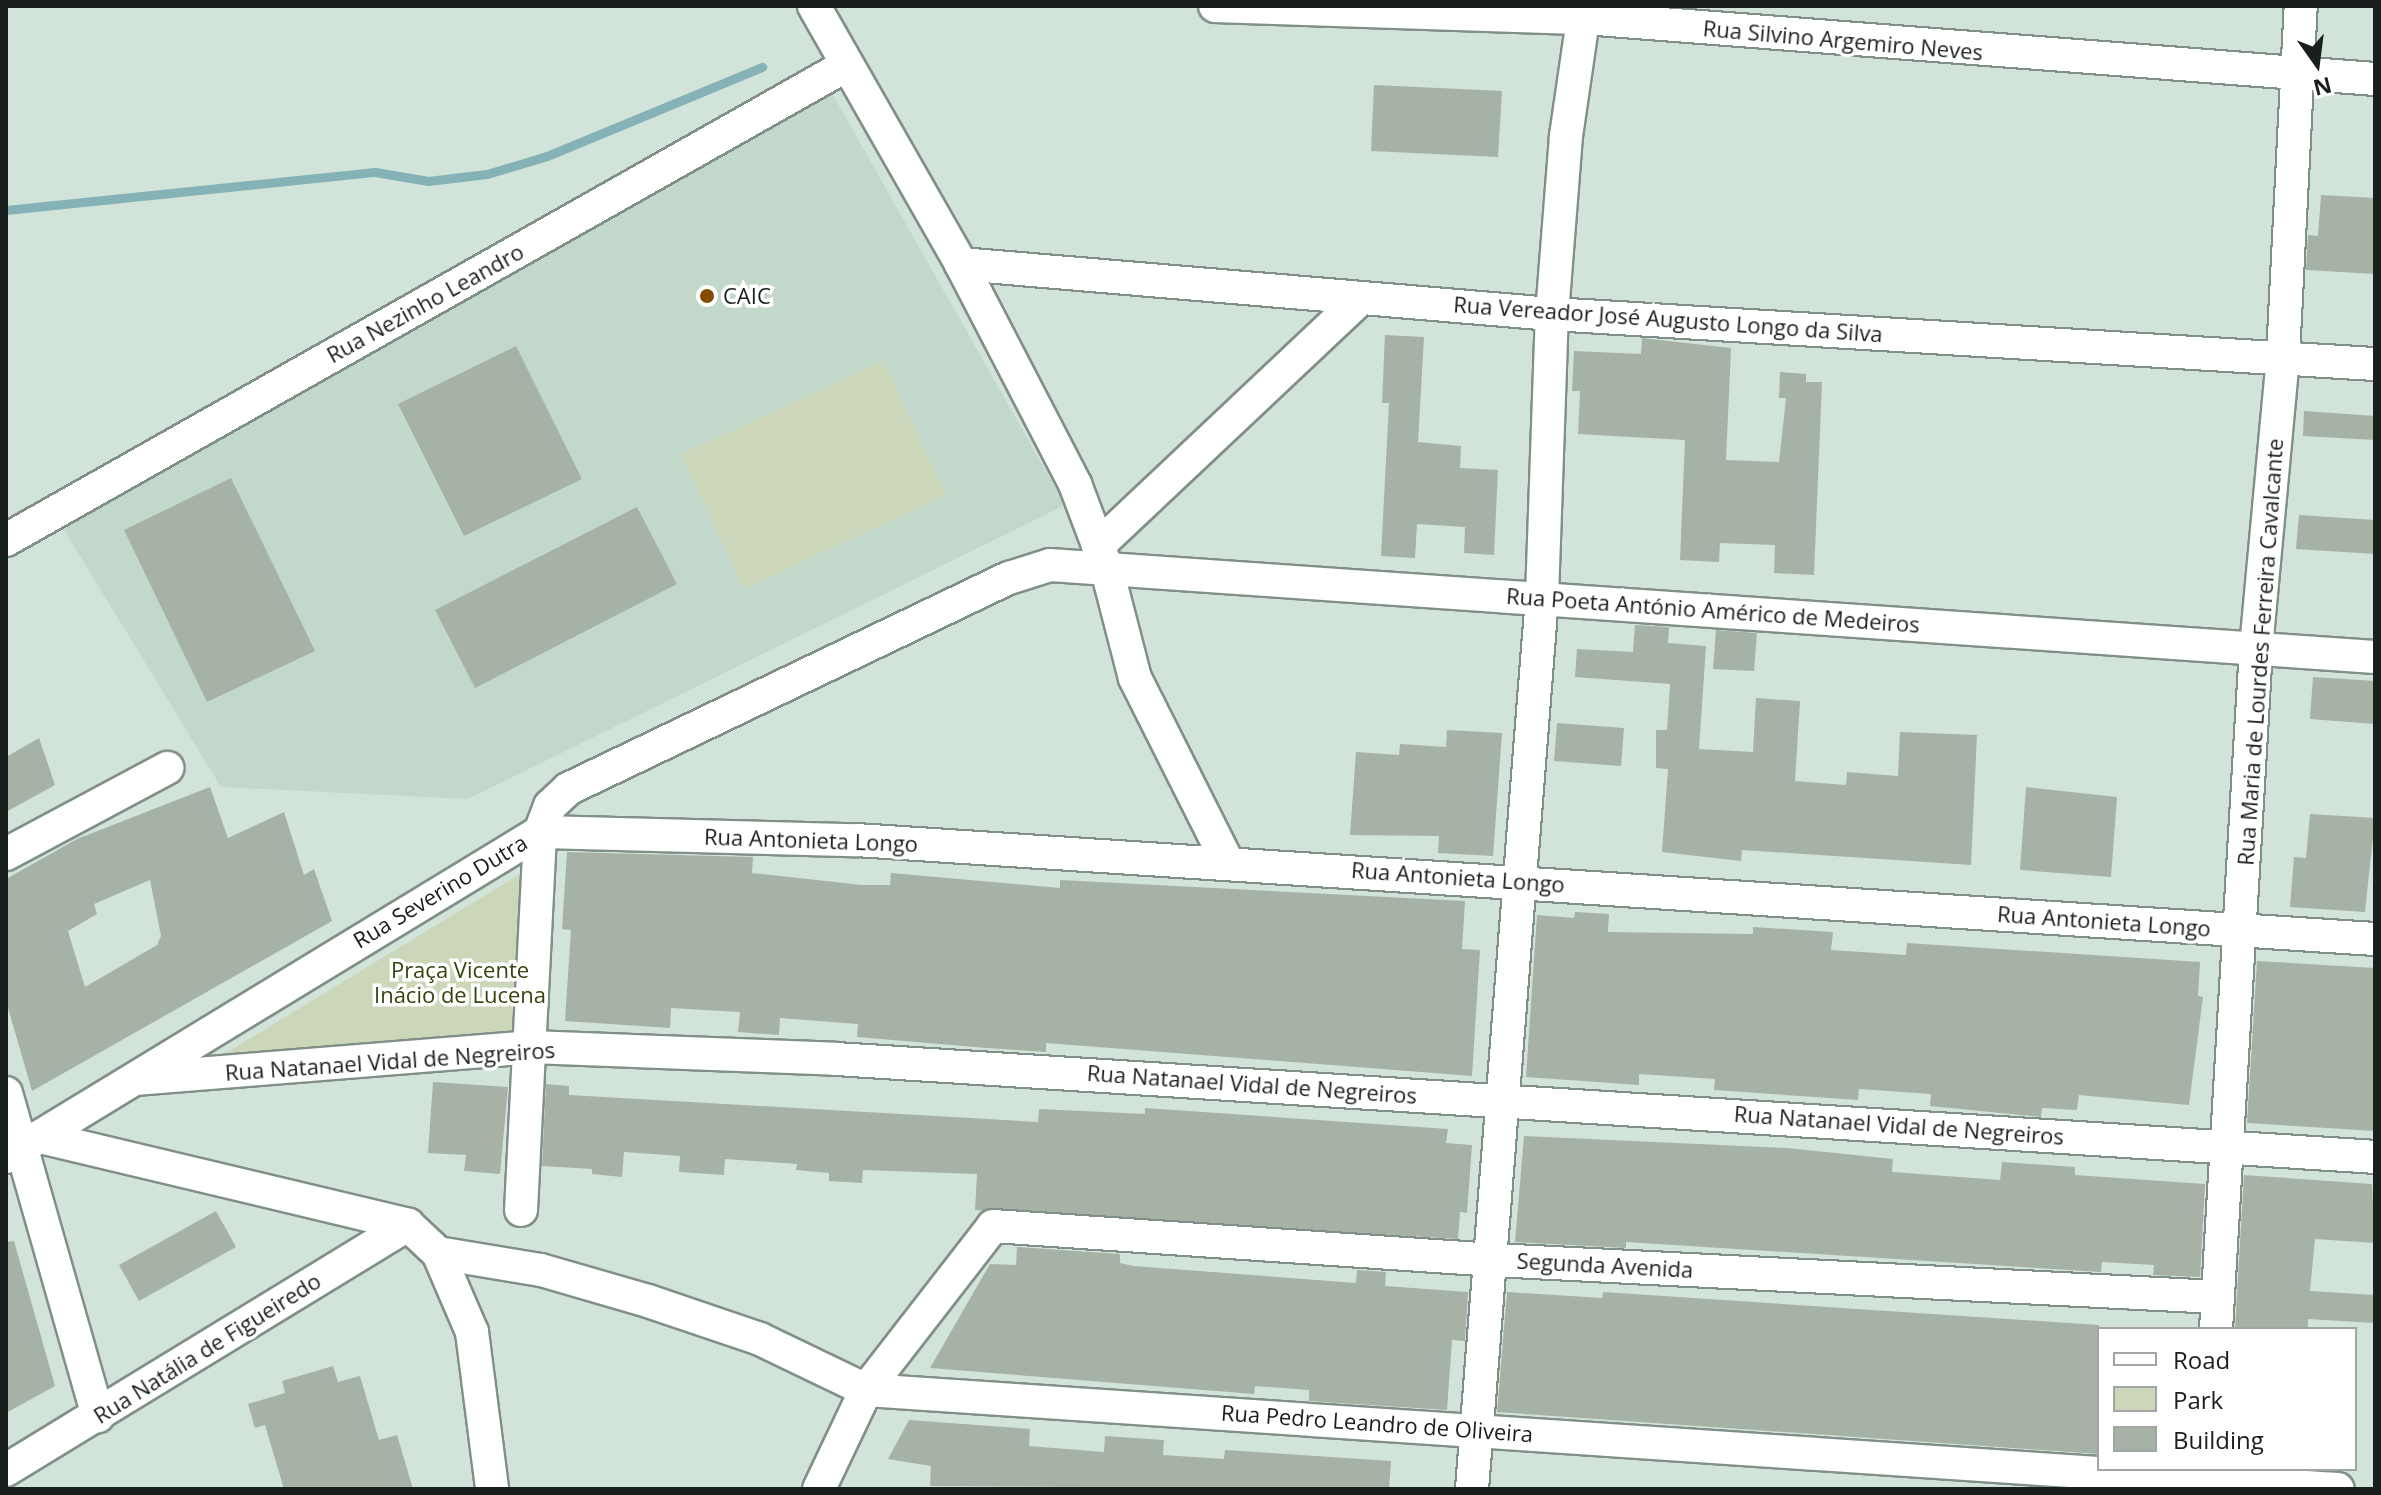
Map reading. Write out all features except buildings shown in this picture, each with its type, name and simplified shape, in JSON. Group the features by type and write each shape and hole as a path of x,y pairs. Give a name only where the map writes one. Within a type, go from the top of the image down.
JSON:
{"street":[{"path":"814,6 845,66 961,264 1075,484 1102,556 1135,678 1228,863"},
{"name":"Rua Silvino Argemiro Neves","path":"1215,6 1584,12 2295,75 2375,79"},
{"name":"Rua Maria de Lourdes Ferreira Cavalcante","path":"2217,1313 2256,648 2283,356 2295,75 2301,6"},
{"path":"1472,1489 1494,1260 1542,597 1552,314 1566,136 1584,12"},
{"name":"Rua Nezinho Leandro","path":"6,540 845,66"},
{"name":"Rua Vereador José Augusto Longo da Silva","path":"961,264 1552,314 2283,356 2375,364"},
{"path":"1102,556 1361,298"},
{"name":"Rua Poeta António Américo de Medeiros","path":"1050,565 1102,556 1542,597 2375,657"},
{"name":"Rua Severino Dutra","path":"23,1147 540,832 550,806 568,789 1009,578 1050,565"},
{"path":"6,854 167,768"},
{"path":"521,1210 540,832"},
{"name":"Rua Antonieta Longo","path":"540,832 856,840 1522,881 2375,939"},
{"name":"Rua Natanael Vidal de Negreiros","path":"130,1080 530,1047 836,1059 2375,1157"},
{"path":"6,1093 98,1416"},
{"path":"23,1147 408,1225 438,1253 472,1332 492,1489"},
{"name":"Rua Natália de Figueiredo","path":"6,1470 408,1225"},
{"name":"Segunda Avenida","path":"866,1390 993,1226 2217,1313"},
{"name":"Rua Pedro Leandro de Oliveira","path":"438,1253 483,1257 648,1301 760,1339 866,1390 2338,1489"},
{"path":"819,1489 866,1390"}],"shaded area":[{"name":"CAIC","path":"829,88 1065,505 468,799 221,787 63,528"}],"green space":[{"path":"883,361 946,495 744,589 681,454"},
{"name":"Praça Vicente Inácio de Lucena","path":"525,871 520,1038 213,1061"}],"waterway":[{"path":"6,210 375,172 428,181 487,174 547,156 762,67"}],"place":[{"name":"CAIC","path":"707,296"}]}
